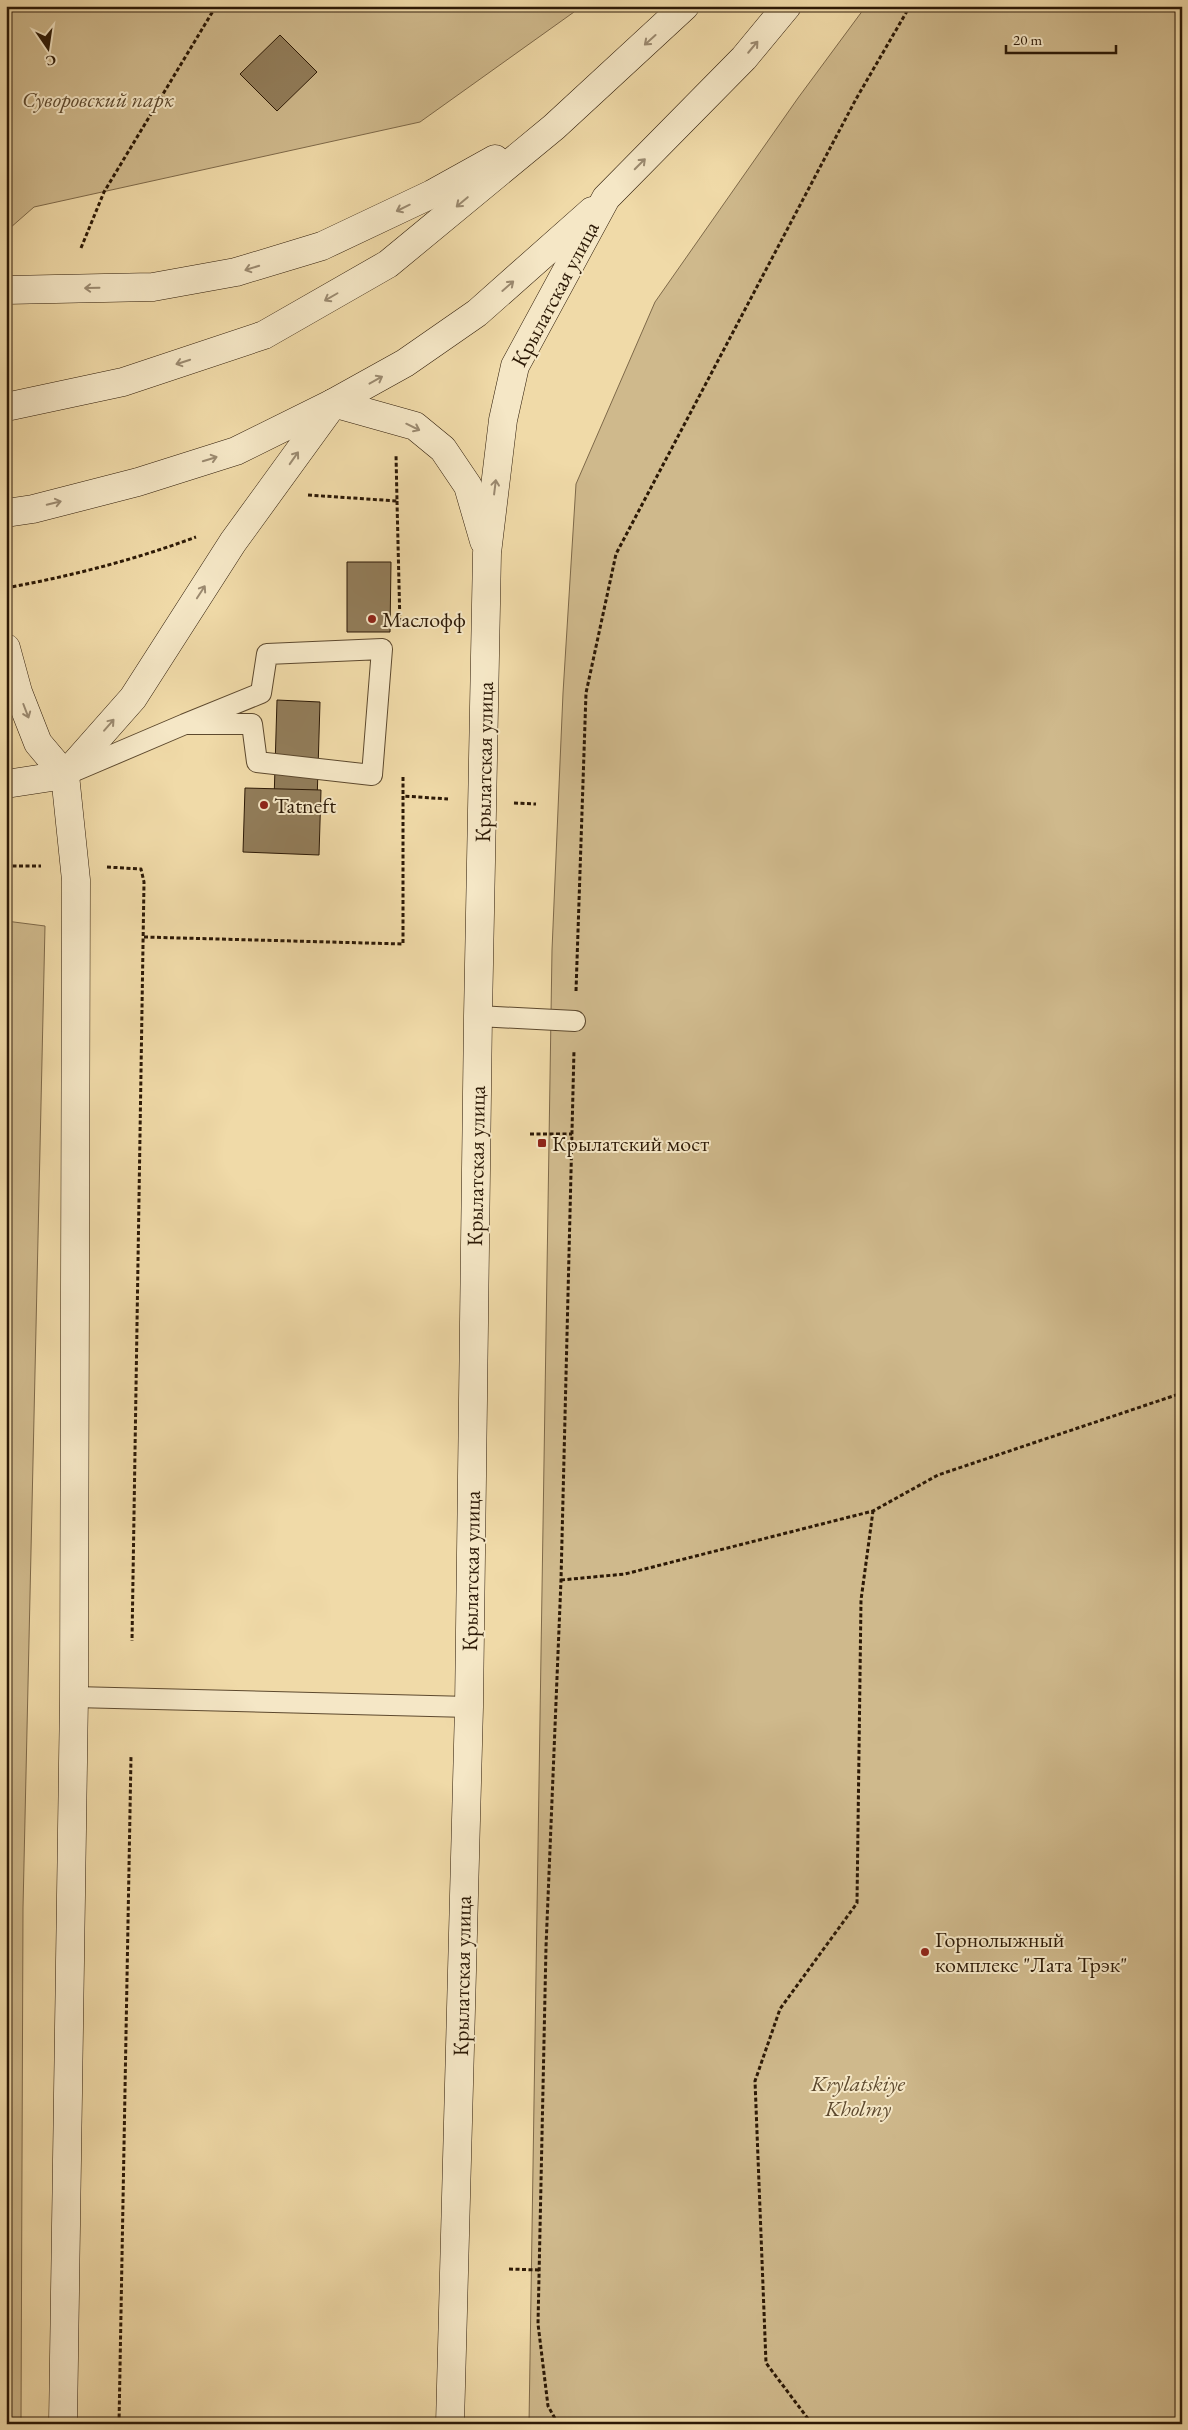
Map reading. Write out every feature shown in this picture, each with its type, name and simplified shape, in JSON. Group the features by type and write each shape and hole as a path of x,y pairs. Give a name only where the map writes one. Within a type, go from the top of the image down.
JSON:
{"main road":[{"path":"6,407 123,382 264,335 388,264 554,127 685,6"},
{"name":"Крылатская улица","path":"450,2424 469,1707 478,1016 487,552 503,420 515,366 606,198 744,58 787,6"},
{"path":"6,290 153,287 236,272 322,246 432,194 554,127"},
{"path":"6,513 138,482 236,451 333,403 405,363 477,313 606,198"},
{"path":"333,403 415,426 443,449 468,486 487,552"},
{"path":"6,784 66,775 133,698 233,542 333,403"},
{"path":"6,648 18,692 38,743 66,775 76,880 74,1697 63,2424"}],"lane":[{"path":"66,775 186,724 262,693 267,654 382,649 372,775 257,762 252,724 186,724"},
{"path":"478,1016 575,1021"},
{"path":"74,1697 469,1707"}],"path":[{"path":"81,248 104,192 216,6"},
{"path":"558,2424 548,2406 538,2324 546,1947 561,1580 575,1021 586,692 616,554 856,98 910,6"},
{"path":"302,494 397,501 396,446"},
{"path":"6,588 56,579 148,555 204,535"},
{"path":"144,937 403,944 404,796 448,799"},
{"path":"132,1641 144,882"},
{"path":"530,1134 572,1134"},
{"path":"561,1580 625,1574 873,1510 938,1476 1182,1393"},
{"path":"812,2424 766,2363 755,2082 780,2009 857,1903 861,1600 873,1510"},
{"path":"120,2424 131,1756"},
{"path":"509,2269 539,2270"}],"green space":[{"name":"Суворовский парк","path":"6,6 578,6 574,12 420,122 34,207 10,228 6,228"},
{"name":"Krylatskiye Kholmy","path":"866,6 1182,6 1182,2424 529,2424 552,950 563,693 576,484 655,302 798,98"},
{"path":"6,921 45,926 23,1908 21,2424 6,2424"}],"building":[{"path":"280,35 317,72 277,111 240,74"},
{"path":"347,562 391,562 390,632 347,632"},
{"path":"277,700 320,702 317,803 274,801"},
{"path":"245,788 321,790 319,855 243,852"}],"place":[{"name":"Маслофф","path":"372,619"},
{"name":"Tatneft","path":"264,805"},
{"name":"Крылатский мост","path":"542,1143"},
{"name":"Горнолыжный комплекс \"Лата Трэк\"","path":"925,1952"}]}
